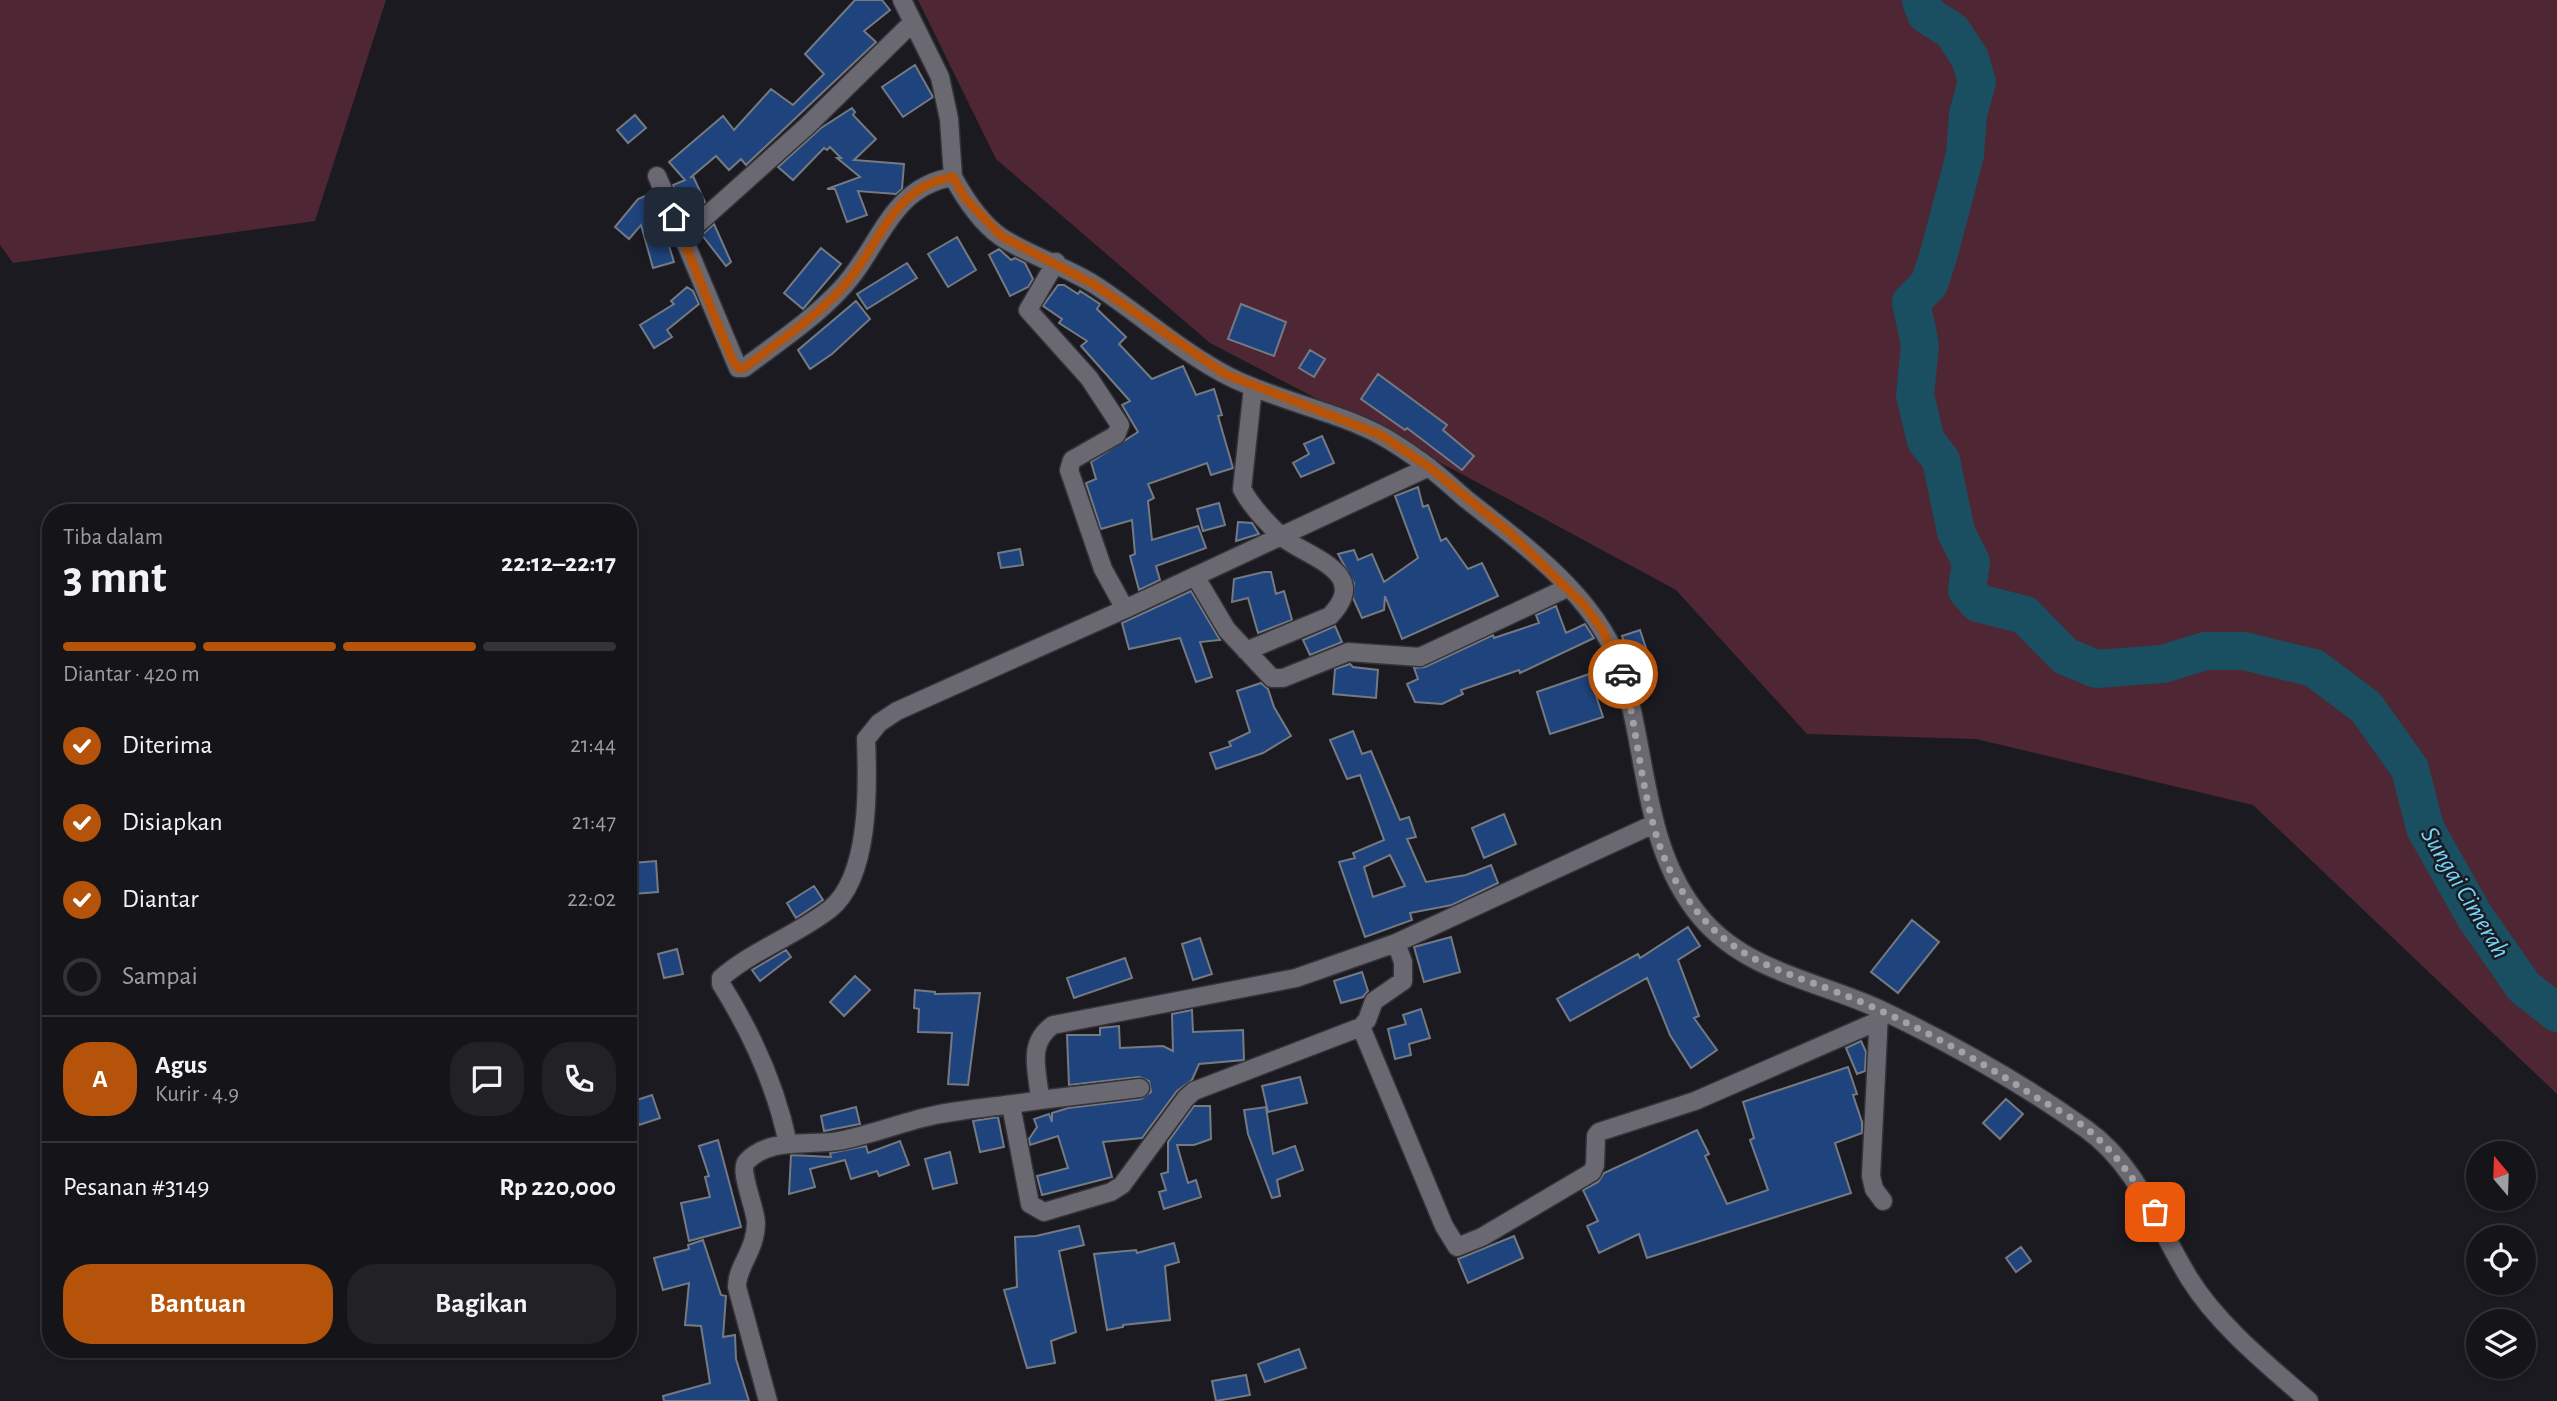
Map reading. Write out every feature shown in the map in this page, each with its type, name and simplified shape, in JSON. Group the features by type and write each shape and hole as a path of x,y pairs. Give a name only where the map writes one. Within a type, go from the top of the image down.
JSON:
{"street":[{"path":"902,0 940,77 949,120 953,177 965,198 1001,236 1056,262 1095,285 1225,374 1369,430 1429,467 1509,532 1567,588 1602,629 1624,676 1654,824 1676,881 1702,919 1728,944 1761,965 1833,989 1879,1015 1996,1072 2091,1132 2130,1173 2155,1212 2190,1280 2267,1364 2309,1401"},
{"path":"683,237 807,126 913,22"},
{"path":"657,176 738,368 744,368 817,313 842,289 861,265 883,227 915,190 934,180 953,177"},
{"path":"1056,262 1028,310 1089,378 1120,425 1116,435 1072,460 1069,470 1103,569 1125,608"},
{"path":"1246,651 1330,616 1342,598 1343,586 1337,572 1319,557 1283,537 1242,489 1253,387"},
{"path":"788,1144 771,1080 747,1025 721,984 721,978 830,909 850,884 859,858 867,771 866,739 879,723 897,711 1283,537 1429,467"},
{"path":"1195,576 1227,630 1272,678 1283,678 1359,651 1406,659 1420,657 1567,588"},
{"path":"1041,1100 1036,1044 1043,1032 1053,1026 1296,978 1396,943 1654,824"},
{"path":"1011,1105 1030,1204 1044,1212 1111,1192 1122,1185 1194,1091 1361,1027 1367,1020 1374,1001 1403,981 1403,962 1396,943"},
{"path":"1361,1027 1444,1226 1451,1242 1457,1247 1482,1237 1592,1172 1595,1165 1596,1136 1599,1132 1695,1101 1879,1015"},
{"path":"1879,1015 1871,1175 1874,1189 1883,1201"},
{"path":"768,1401 737,1287 756,1228 744,1166 750,1159 772,1147 841,1141 935,1115 1140,1088"}],"shaded area":[{"path":"0,0 386,0 315,221 13,263 0,245"},
{"path":"918,0 2557,0 2557,1094 2253,805 1976,739 1807,734 1676,590 1456,471 1210,343 996,159"}],"building":[{"path":"855,0 882,0 890,10 864,31 876,42 746,165 741,159 729,170 716,156 690,178 693,176 705,202 687,218 673,185 685,180 669,162 723,116 734,130 771,89 793,105 824,74 805,54"},
{"path":"915,65 933,97 903,117 882,87"},
{"path":"852,108 855,112 853,115 876,139 854,160 904,164 902,189 896,194 858,191 867,215 847,222 835,189 827,189 860,177 837,158 841,158 830,147 827,150 824,148 793,180 778,167 821,128"},
{"path":"635,115 646,128 628,143 617,130"},
{"path":"652,193 668,231 665,233 674,262 653,268 641,225 629,239 615,227 638,199"},
{"path":"714,224 731,262 726,266 702,235"},
{"path":"957,237 976,270 948,287 928,254"},
{"path":"821,248 841,264 803,309 784,293"},
{"path":"999,249 1011,260 1015,258 1025,263 1033,279 1028,287 1010,296 989,255"},
{"path":"907,263 917,278 867,309 857,294"},
{"path":"1058,285 1064,285 1078,294 1080,291 1100,304 1097,309 1126,337 1119,344 1152,379 1183,366 1196,395 1214,389 1222,415 1218,416 1233,468 1211,475 1207,463 1148,484 1154,498 1148,501 1152,540 1198,526 1206,548 1156,566 1160,580 1139,590 1130,556 1135,554 1132,520 1101,529 1086,483 1096,479 1091,462 1138,432 1122,405 1130,401 1081,346 1087,341 1059,323 1062,319 1043,306"},
{"path":"687,287 693,291 699,304 667,330 672,337 654,348 640,325 674,304 671,301"},
{"path":"856,301 870,319 832,354 810,369 798,350"},
{"path":"1241,304 1286,322 1274,356 1228,339"},
{"path":"1310,350 1325,359 1314,377 1299,368"},
{"path":"1378,374 1447,425 1443,430 1474,456 1462,470 1407,428 1405,430 1361,399"},
{"path":"1322,436 1334,463 1301,477 1293,463 1309,454 1304,444"},
{"path":"1418,487 1423,507 1428,505 1441,541 1446,538 1468,569 1482,563 1498,596 1402,639 1385,596 1384,610 1362,618 1353,598 1354,583 1338,554 1354,550 1358,560 1372,554 1384,582 1418,558 1395,496"},
{"path":"1219,503 1225,525 1203,531 1197,509"},
{"path":"1238,522 1252,523 1259,534 1236,541"},
{"path":"1020,549 1023,565 1001,568 998,553"},
{"path":"1271,572 1276,594 1284,591 1292,620 1258,633 1248,598 1232,602 1234,579"},
{"path":"1191,591 1220,640 1200,642 1212,677 1196,682 1180,638 1129,649 1122,623"},
{"path":"1556,606 1566,633 1585,624 1594,638 1520,673 1519,670 1461,690 1463,694 1442,704 1415,702 1407,684 1418,679 1414,668 1425,667 1493,635 1494,638 1539,623 1536,615"},
{"path":"1335,626 1342,642 1310,655 1303,640"},
{"path":"1640,630 1654,672 1636,678 1622,636"},
{"path":"1350,664 1353,667 1378,670 1376,698 1333,694 1335,669"},
{"path":"1589,674 1603,717 1550,734 1537,692"},
{"path":"1261,683 1268,689 1274,707 1291,736 1263,753 1216,769 1210,753 1231,746 1229,742 1250,732 1237,691"},
{"path":"1353,731 1362,754 1371,751 1400,820 1409,817 1416,837 1407,839 1426,882 1466,875 1491,865 1498,883 1452,905 1410,913 1412,920 1365,937 1339,862 1355,858 1353,853 1384,840 1360,775 1347,779 1330,740","holes":["1390,855 1405,886 1373,897 1364,867"]},
{"path":"1504,814 1516,844 1484,858 1472,828"},
{"path":"656,861 658,892 637,894 637,863"},
{"path":"814,886 823,900 796,918 787,903"},
{"path":"1912,920 1939,942 1898,993 1871,972"},
{"path":"1688,927 1700,946 1678,960 1699,1016 1694,1018 1717,1050 1691,1068 1670,1035 1647,978 1570,1021 1557,999 1638,954 1640,958"},
{"path":"1451,937 1460,972 1424,982 1414,947"},
{"path":"1200,938 1212,974 1193,980 1182,944"},
{"path":"677,949 683,974 664,978 658,954"},
{"path":"786,950 791,957 760,981 752,970"},
{"path":"1125,958 1132,978 1074,998 1067,978"},
{"path":"1362,972 1368,991 1363,997 1341,1003 1334,981"},
{"path":"855,976 870,990 844,1016 830,1002"},
{"path":"915,990 935,994 980,993 968,1085 948,1084 952,1033 918,1032 919,1009 914,1008"},
{"path":"1421,1009 1430,1038 1409,1044 1411,1055 1395,1059 1388,1029 1406,1024 1403,1015"},
{"path":"1192,1010 1193,1032 1243,1030 1244,1060 1199,1064 1192,1080 1177,1091 1142,1138 1103,1142 1112,1177 1042,1195 1037,1176 1068,1168 1058,1136 1030,1145 1029,1139 1037,1127 1034,1119 1049,1114 1052,1122 1052,1113 1068,1108 1141,1099 1151,1092 1149,1081 1139,1077 1069,1085 1067,1035 1100,1035 1100,1028 1119,1026 1120,1048 1163,1046 1173,1051 1172,1014"},
{"path":"1861,1041 1866,1052 1865,1071 1857,1074 1846,1048"},
{"path":"1848,1067 1857,1094 1853,1095 1862,1122 1862,1133 1835,1143 1851,1193 1647,1258 1639,1234 1599,1253 1587,1226 1598,1221 1583,1190 1598,1182 1604,1173 1697,1130 1709,1154 1705,1156 1727,1204 1768,1190 1750,1140 1754,1138 1743,1102"},
{"path":"1300,1077 1307,1103 1268,1112 1262,1086"},
{"path":"652,1095 660,1118 639,1125 637,1100"},
{"path":"2006,1099 2023,1114 2000,1139 1983,1123"},
{"path":"1194,1106 1210,1106 1211,1139 1194,1145 1177,1145 1188,1183 1196,1180 1201,1197 1164,1209 1159,1192 1166,1190 1161,1174 1168,1172 1168,1142"},
{"path":"856,1107 860,1124 824,1131 821,1116"},
{"path":"1266,1107 1273,1154 1295,1146 1303,1170 1277,1180 1280,1196 1272,1198 1248,1134 1244,1110"},
{"path":"998,1117 1004,1147 980,1152 973,1121"},
{"path":"718,1140 741,1227 689,1241 681,1203 710,1197 705,1177 709,1176 699,1146"},
{"path":"900,1141 909,1165 879,1176 877,1171 851,1179 845,1160 810,1169 815,1187 789,1194 791,1155 831,1157 830,1153 866,1146 868,1153"},
{"path":"950,1152 957,1183 933,1189 925,1159"},
{"path":"1079,1226 1084,1245 1059,1251 1076,1332 1051,1341 1055,1363 1027,1368 1004,1290 1017,1287 1015,1237 1036,1236"},
{"path":"1514,1236 1523,1258 1468,1283 1458,1259"},
{"path":"703,1240 721,1295 726,1296 723,1337 735,1335 736,1359 749,1401 664,1401 663,1396 710,1383 701,1326 685,1325 689,1283 663,1290 654,1258 689,1249 688,1245"},
{"path":"1174,1243 1179,1262 1165,1266 1170,1320 1123,1325 1107,1330 1094,1254 1136,1250 1137,1253"},
{"path":"2021,1247 2031,1261 2016,1272 2006,1258"},
{"path":"1299,1349 1306,1368 1265,1382 1258,1364"},
{"path":"1246,1375 1250,1395 1216,1401 1212,1381"}],"waterway":[{"name":"Sungai Cimerah","path":"1921,0 1926,14 1952,31 1970,58 1977,82 1968,114 1965,155 1938,257 1929,284 1911,302 1920,345 1915,395 1926,441 1941,460 1956,532 1971,562 1967,590 1978,603 2025,615 2065,656 2096,669 2163,664 2205,651 2244,651 2314,668 2366,707 2410,769 2425,828 2475,917 2524,987 2557,1013"}],"way so far":[{"path":"1623,674 1654,824 1676,881 1702,919 1728,944 1761,965 1833,989 1917,1029 1996,1072 2091,1132 2130,1173 2155,1212"}],"route":[{"path":"674,217 732,359 738,368 744,368 817,313 842,289 861,265 883,227 915,190 934,180 953,177 965,198 1001,236 1056,262 1095,285 1225,374 1302,407 1381,435 1429,467 1509,532 1584,605 1614,649 1623,674"}]}
